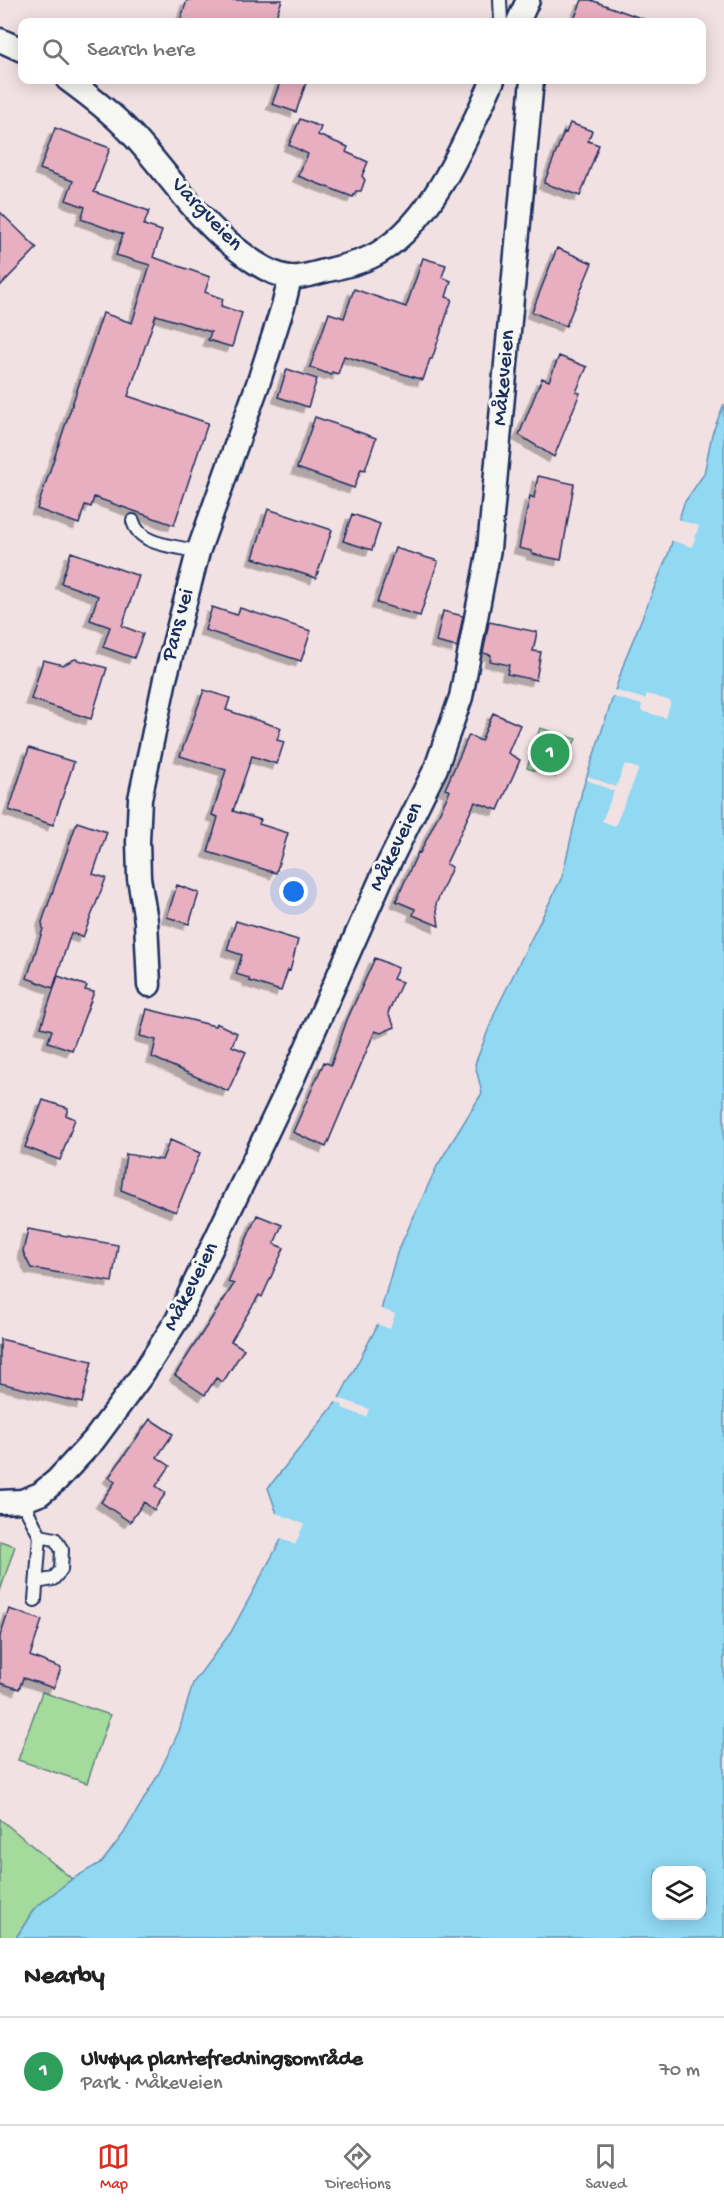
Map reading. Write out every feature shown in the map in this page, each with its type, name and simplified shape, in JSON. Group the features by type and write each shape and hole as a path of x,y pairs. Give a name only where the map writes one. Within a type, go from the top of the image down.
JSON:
{"street":[{"path":"520,18 529,0"},
{"path":"529,0 531,18"},
{"path":"0,40 18,48"},
{"name":"Vargveien","path":"73,84 124,126 222,237 261,266 290,278"},
{"path":"290,278 352,264 380,252 399,237 423,211 441,184 491,84"},
{"name":"Måkeveien","path":"11,1502 40,1494 57,1480 94,1440 142,1375 177,1320 293,1078 383,875 436,768 461,697 489,549 532,84"},
{"name":"Pans vei","path":"148,985 146,921 139,878 140,799 165,679 198,552 259,381 290,278"}],"lane":[{"path":"500,0 501,18"},
{"path":"133,521 135,528 146,538 198,552"},
{"path":"11,1502 40,1536 55,1539 62,1550 62,1570 53,1579 37,1582"},
{"path":"35,1600 40,1536"}],"green space":[{"path":"540,728 576,739 555,777 527,768"},
{"path":"0,1541 15,1546 0,1591"},
{"path":"42,1692 110,1715 87,1783 18,1760"},
{"path":"0,1819 72,1879 34,1909 16,1938 0,1938"}],"water":[{"path":"724,404 724,1938 16,1938 34,1909 72,1879 102,1862 124,1833 158,1775 179,1731 193,1683 231,1632 284,1534 268,1488 338,1400 376,1328 397,1253 437,1166 482,1093 475,1064 496,1010 562,877 582,791 626,657 669,552 684,503 704,474 712,434"}],"pier":[{"path":"676,519 699,526 692,547 670,540"},
{"path":"613,690 645,699 647,694 671,701 666,718 641,711 642,705 610,696"},
{"path":"625,764 639,769 615,826 602,821 614,791 587,780 588,776 616,787"},
{"path":"379,1308 395,1314 390,1329 375,1323"},
{"path":"336,1397 369,1409 366,1417 342,1408 343,1405 333,1401"},
{"path":"274,1512 304,1524 295,1545 279,1537 281,1534"}],"building":[{"path":"187,0 282,0 275,18 181,18"},
{"path":"582,0 591,0 640,18 575,18"},
{"path":"280,84 306,84 296,112 272,104"},
{"path":"300,119 321,127 318,135 348,147 346,152 368,162 362,176 365,180 361,191 356,191 353,197 298,176 308,154 289,145"},
{"path":"570,123 592,131 588,141 599,145 580,196 544,183 564,132 566,133"},
{"path":"55,128 110,148 94,192 149,211 144,225 162,231 153,257 210,277 205,292 223,299 221,306 242,313 232,347 208,340 211,332 156,315 128,396 208,423 174,525 94,497 91,507 85,505 79,524 37,509 103,313 132,323 150,265 116,255 123,234 81,219 85,207 66,200 73,181 40,169"},
{"path":"0,212 37,248 0,286"},
{"path":"557,248 592,263 566,326 532,312"},
{"path":"423,258 446,265 442,277 451,281 446,297 452,299 423,380 344,356 338,374 332,372 331,375 310,367 329,313 344,318 354,289 406,307"},
{"path":"559,356 587,367 576,392 580,393 554,457 519,435 542,378 549,381"},
{"path":"287,369 317,379 308,407 278,397"},
{"path":"315,417 376,438 365,470 361,469 354,488 297,468"},
{"path":"538,476 574,484 561,560 532,554 532,551 519,548 530,496 534,498"},
{"path":"268,509 332,530 316,578 253,558"},
{"path":"352,514 380,524 372,550 343,541"},
{"path":"395,548 438,561 420,616 377,603"},
{"path":"71,552 139,576 122,626 143,634 134,658 103,647 110,627 90,620 98,596 61,583"},
{"path":"212,607 237,615 240,608 311,631 301,661 205,630"},
{"path":"443,611 463,616 457,647 436,642"},
{"path":"489,622 537,632 533,651 541,652 536,680 507,674 509,665 490,661 491,655 483,653"},
{"path":"75,659 107,668 91,719 31,699 43,660 63,665"},
{"path":"204,690 230,698 226,710 281,728 277,740 284,742 277,764 252,756 233,811 261,820 259,824 288,833 276,873 208,852 218,817 212,815 226,770 180,756"},
{"path":"493,713 520,725 508,753 520,760 498,810 475,802 446,864 452,867 436,904 439,926 413,915 415,909 396,901 418,852 420,853 450,791 445,789 469,735 481,741"},
{"path":"29,748 74,762 53,825 9,810"},
{"path":"77,822 107,832 93,874 106,878 83,937 71,933 53,988 27,978 43,929 42,922"},
{"path":"177,885 199,893 189,924 167,917"},
{"path":"236,921 298,940 290,971 288,970 281,991 249,981 249,978 236,974 242,955 227,950"},
{"path":"375,958 398,968 393,979 402,982 388,1013 395,1027 381,1033 375,1031 326,1147 293,1132 324,1062 331,1065 347,1020"},
{"path":"58,976 87,986 85,990 94,992 72,1050 48,1042 52,1030 41,1027"},
{"path":"147,1009 215,1026 216,1023 237,1033 232,1046 246,1052 228,1091 152,1057 156,1040 140,1036"},
{"path":"43,1100 68,1108 66,1115 75,1119 60,1160 25,1147"},
{"path":"170,1140 200,1153 176,1212 121,1190 126,1154 162,1160"},
{"path":"257,1215 282,1225 274,1244 284,1248 262,1297 259,1295 231,1341 244,1349 223,1382 216,1378 205,1395 175,1375 234,1284 228,1282"},
{"path":"28,1229 118,1245 112,1282 31,1268 23,1252"},
{"path":"0,1339 92,1361 82,1403 0,1383"},
{"path":"150,1419 173,1434 157,1457 170,1466 156,1486 166,1493 154,1510 144,1502 130,1522 101,1502 115,1482 109,1477"},
{"path":"9,1609 42,1620 30,1656 61,1668 54,1688 23,1678 19,1689 0,1683 0,1636"}],"place":[{"name":"Ulvøya plantefredningsområde","path":"550,753"}]}
